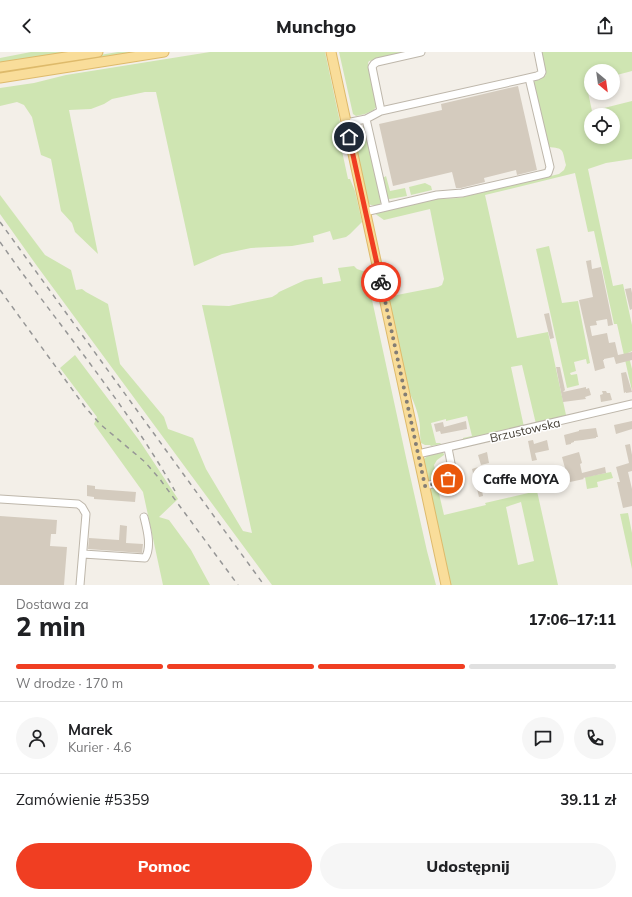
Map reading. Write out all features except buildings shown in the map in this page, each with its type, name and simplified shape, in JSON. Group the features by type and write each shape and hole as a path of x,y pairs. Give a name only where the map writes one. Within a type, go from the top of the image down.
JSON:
{"main road":[{"path":"0,67 98,52"},
{"path":"0,78 164,52"},
{"path":"331,52 446,585"}],"street":[{"path":"381,111 372,65 377,62 421,52"},
{"path":"346,123 366,118 381,111 537,76 542,74 538,52"},
{"path":"365,212 437,195 462,193 548,173 550,167 529,78"},
{"path":"366,118 386,207"},
{"name":"Brzustowska","path":"418,454 632,404"},
{"path":"425,486 442,482 450,476 452,470 448,448"},
{"path":"0,499 78,504 84,508 86,514 80,585"},
{"path":"82,554 145,558 147,554 149,536 144,517"}],"green space":[{"path":"31,52 73,52 0,64 0,58"},
{"path":"118,52 143,52 0,75 0,71"},
{"path":"210,52 325,52 343,136 339,137 348,179 350,179 355,191 362,222 346,237 333,240 330,231 313,236 314,242 292,246 251,248 222,254 194,266 156,92 145,92 112,99 91,109 69,110 98,254 75,232 72,223 61,211 51,159 41,155 32,117 24,105 17,102 0,106 0,88 34,83 66,75"},
{"path":"339,52 408,52 369,61 368,63 378,107 365,114 356,116 353,114"},
{"path":"541,52 632,52 632,71 620,74 620,64 584,64 584,100 590,100 591,108 584,108 584,144 620,144 620,108 604,108 632,101 632,159 606,163 588,169 613,286 623,284 632,325 632,351 628,353 632,369 632,391 617,324 614,324 594,231 588,232 575,173 485,195 517,338 548,332 566,415 572,414 572,416 536,424 522,365 511,367 524,427 463,441 463,438 472,436 467,416 446,421 446,419 431,423 436,443 441,444 431,446 425,445 421,443 418,414 410,394 408,394 389,298 442,285 444,279 430,209 384,220 374,213 435,199 459,198 559,174 564,170 566,165 562,151 557,148 548,147 532,82 535,79 546,75"},
{"path":"361,127 364,127 381,199 381,203 374,206 367,202 353,138 362,136"},
{"path":"386,176 390,191 405,188 407,196 387,199 382,180"},
{"path":"425,183 431,186 432,190 411,195 409,187"},
{"path":"0,195 45,255 71,270 76,290 82,289 108,304 120,364 164,417 168,429 193,438 206,469 243,531 252,533 202,305 229,306 272,297 279,292 305,280 322,277 323,284 341,281 338,268 354,266 357,269 366,272 407,462 436,585 272,585 0,214"},
{"path":"549,246 562,303 578,301 590,363 587,364 586,359 574,362 576,371 570,373 571,375 577,374 579,385 567,388 536,249"},
{"path":"75,355 139,440 178,499 159,517 169,520 191,550 210,585 163,585 143,492 94,424 97,417 60,368"},
{"path":"442,452 444,455 437,460 434,465 437,478 436,480 429,481 427,479 423,460 427,456"},
{"path":"611,472 613,478 597,482 598,487 587,489 585,477"},
{"path":"437,485 444,515 486,505 485,503 537,491 558,585 449,585 429,492 430,488","holes":["521,502 534,561 518,565 506,507"]},
{"path":"628,513 632,533 632,569 620,514"}],"railway":[{"path":"0,222 264,585"},
{"path":"0,242 135,426 175,491"},
{"path":"0,290 85,407 100,424 145,462 159,478 238,585"}],"way so far":[{"path":"381,282 425,486 448,479"}],"place":[{"name":"Caffe MOYA","path":"448,479"}],"route":[{"path":"349,137 381,282"}]}
